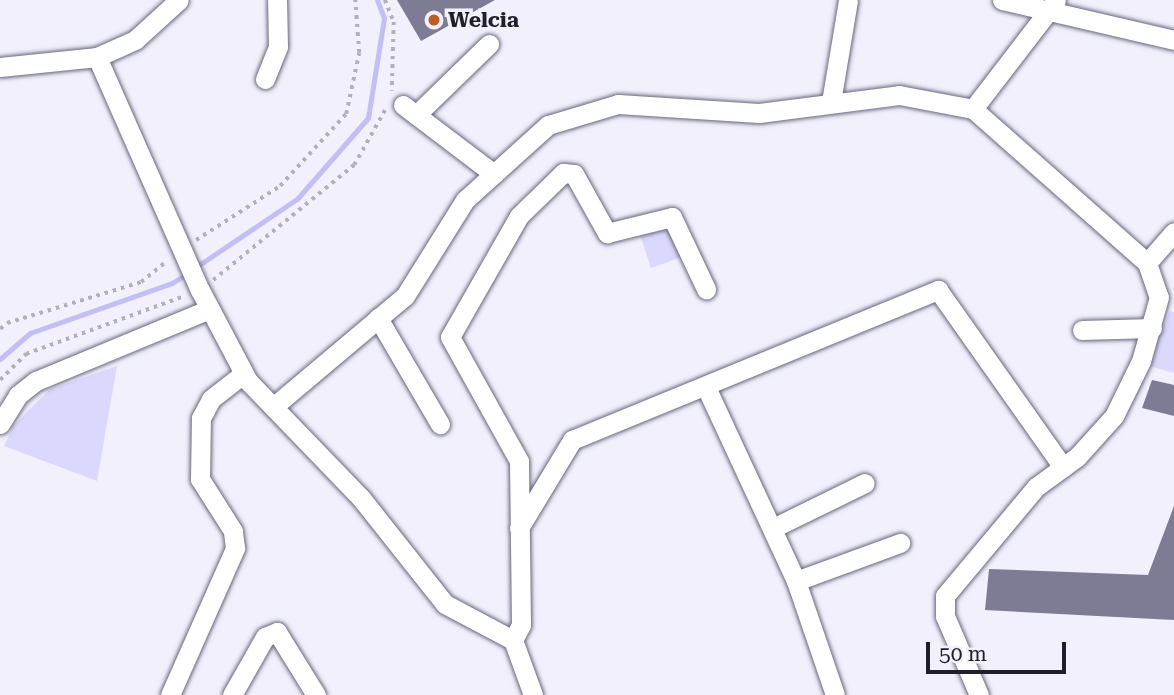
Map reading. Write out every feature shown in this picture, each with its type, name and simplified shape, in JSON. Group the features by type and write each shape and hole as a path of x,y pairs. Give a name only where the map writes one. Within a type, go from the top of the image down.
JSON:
{"street":[{"path":"0,66 97,57 135,40 179,0"},
{"path":"265,79 278,46 277,0"},
{"path":"831,102 848,0"},
{"path":"1002,0 1054,5 1174,40"},
{"path":"973,109 1054,5"},
{"path":"489,44 409,110 494,174"},
{"path":"97,57 200,290 243,374 361,498 445,604 513,640 533,695"},
{"path":"273,407 405,296 465,200 548,125 618,104 759,113 899,95 973,109 1147,263 1167,300 1114,416 1063,467 1036,487 945,596 945,616 979,695"},
{"path":"513,640 521,625 519,461 450,337 519,216 563,173 573,174 607,233 673,217 706,289"},
{"path":"1147,263 1174,232"},
{"path":"519,528 572,440 938,290 1063,467"},
{"path":"0,424 18,395 36,381 210,309"},
{"path":"378,318 440,424"},
{"path":"1082,330 1152,328"},
{"path":"170,695 235,548 233,531 200,479 201,418 211,398 243,374"},
{"path":"706,387 796,581 835,695"},
{"path":"773,528 865,483"},
{"path":"796,581 900,543"},
{"path":"232,695 265,637 276,632 316,695"}],"path":[{"path":"0,329 7,323 141,282 280,186 346,114 359,53 355,0"},
{"path":"0,380 26,354 200,290 354,165 392,97 394,22 385,0"}],"shaded area":[{"path":"665,229 675,235 682,257 651,268 640,235"},
{"path":"1170,311 1174,312 1174,373 1146,365"},
{"path":"117,366 97,481 4,446 14,425 50,389"}],"building":[{"name":"Welcia","path":"397,0 495,0 421,41"},
{"path":"1152,380 1174,385 1174,416 1142,408"},
{"path":"1174,506 1174,620 985,610 989,569 1148,575"}],"waterway":[{"path":"196,267 297,199 368,118 384,18 377,0"},
{"path":"0,359 30,333 172,283 188,273"}],"place":[{"name":"Welcia","path":"434,20"}]}
